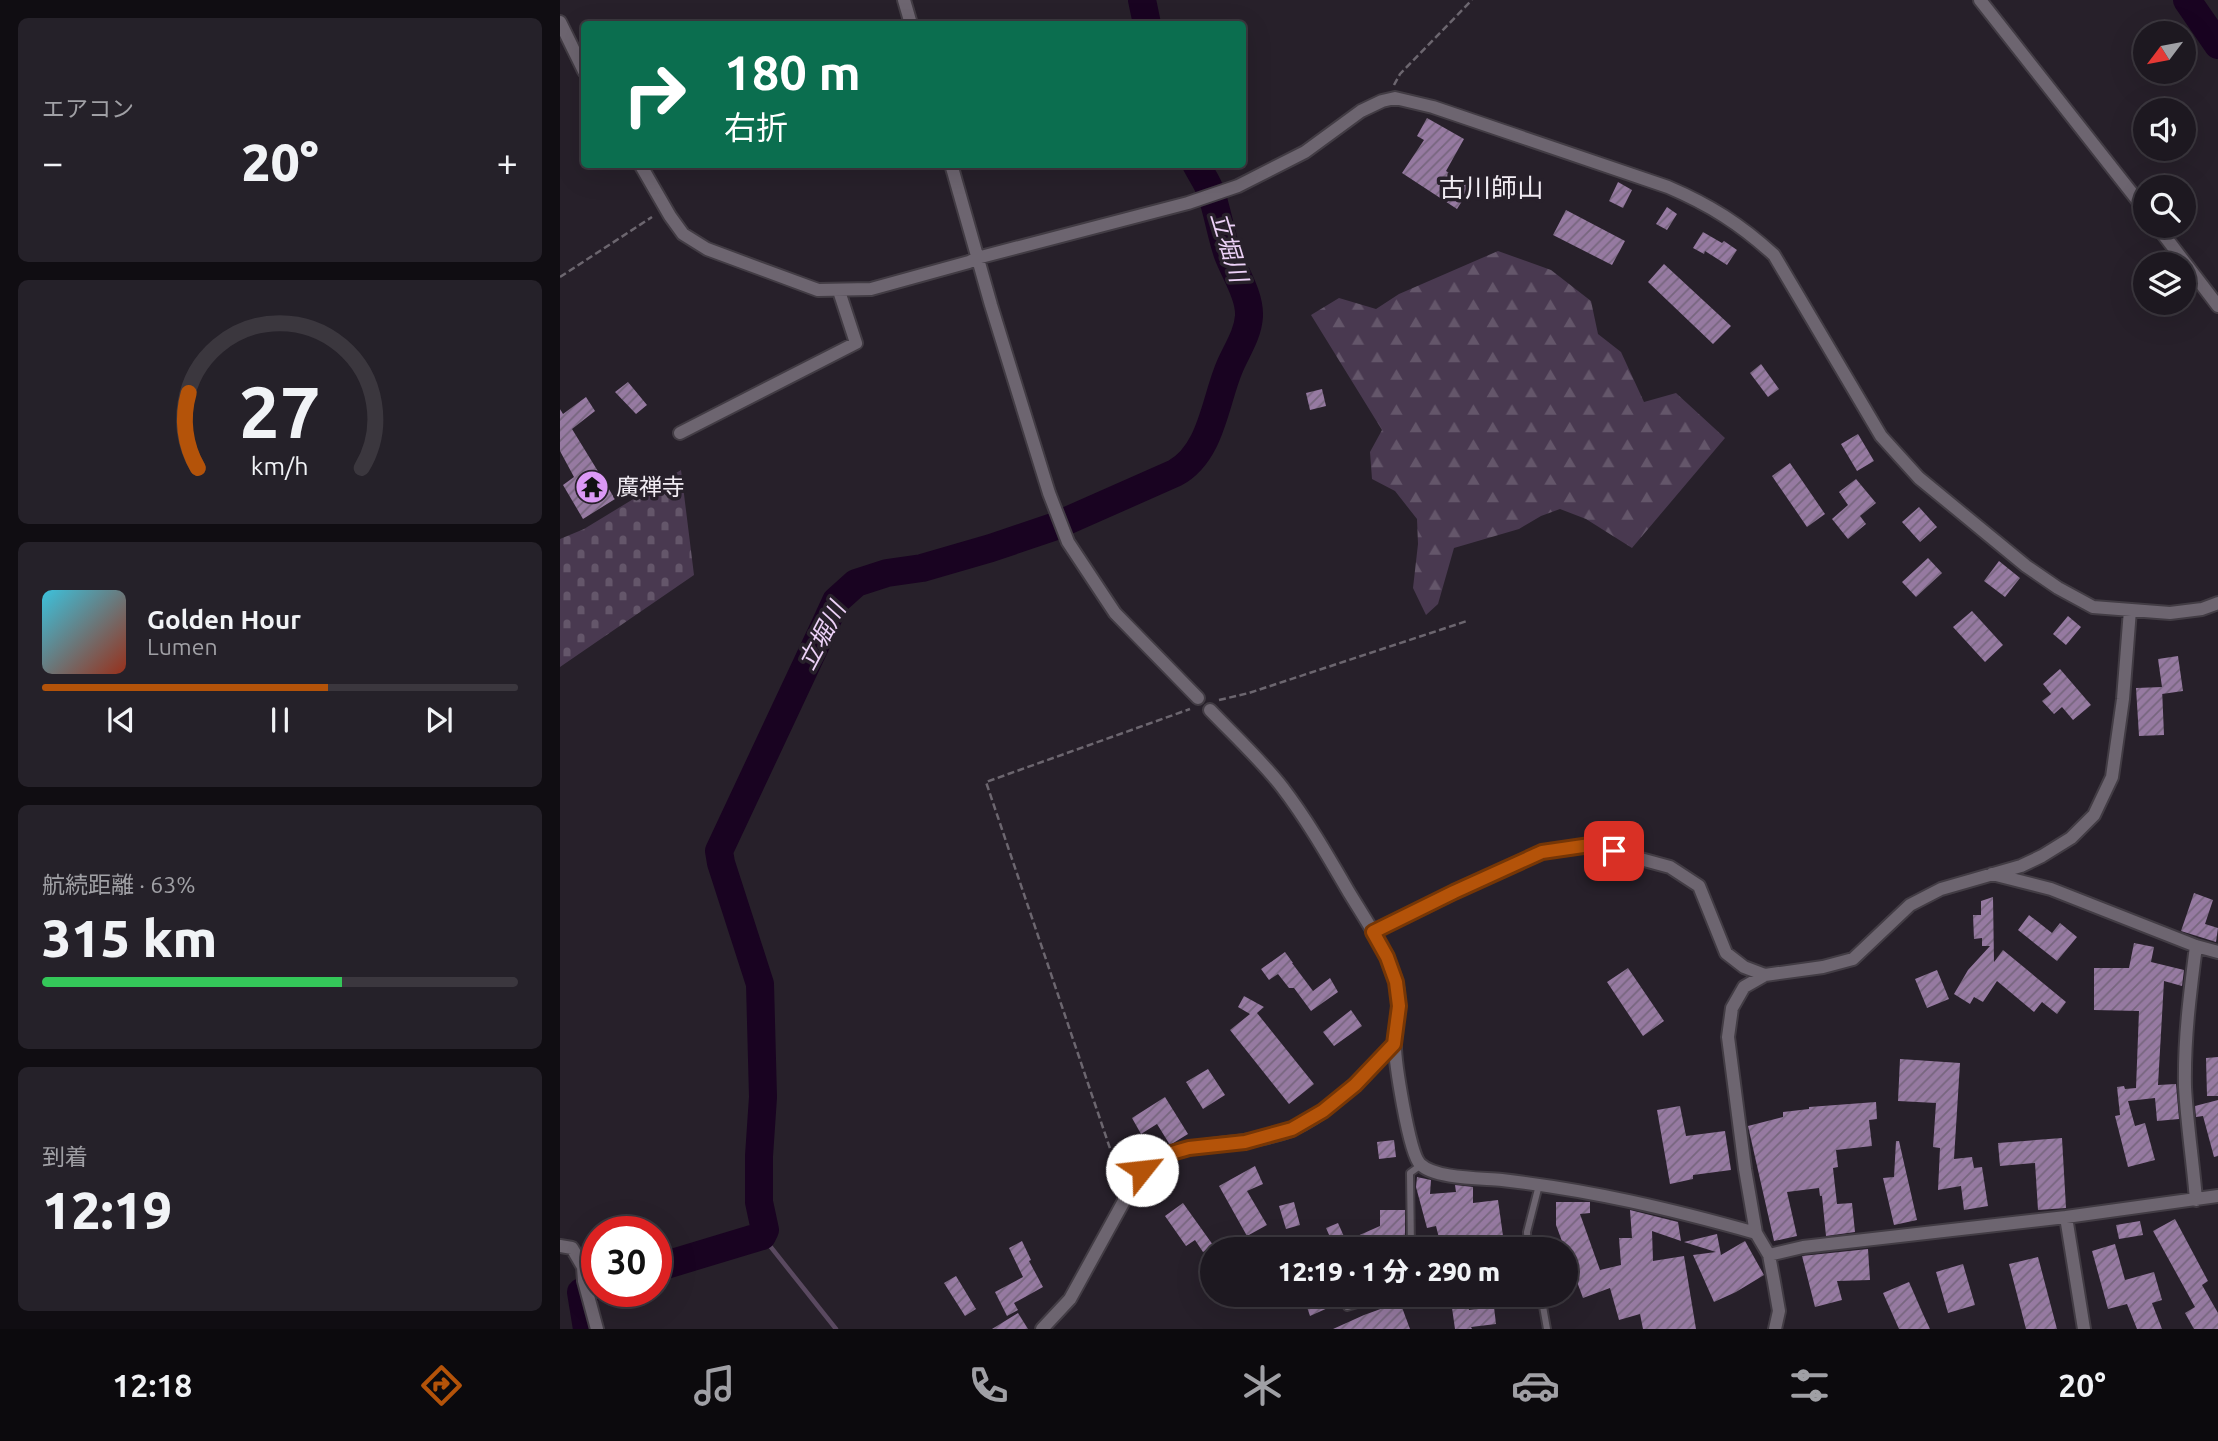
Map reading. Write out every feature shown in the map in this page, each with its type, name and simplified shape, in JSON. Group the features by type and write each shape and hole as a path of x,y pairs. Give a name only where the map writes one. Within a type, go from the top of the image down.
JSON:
{"street":[{"path":"904,0 910,21"},
{"path":"1980,0 2133,194"},
{"path":"560,22 581,65"},
{"path":"642,168 683,234 707,250 818,290 871,289 1188,203 1238,186 1305,152 1361,111 1382,101 1395,98 1433,107 1668,187 1704,203 1731,220 1774,255 1881,436 1919,478 2026,566 2058,588 2093,607 2170,613 2218,603"},
{"path":"952,168 1049,493 1068,542 1115,613 1196,703"},
{"path":"2166,238 2218,306"},
{"path":"680,433 856,343 839,290"},
{"path":"1775,1329 1779,1311 1769,1255 1756,1233 1728,1037 1732,1008 1744,987 1765,975 1824,967 1853,959 1910,905 1941,889 2021,866 2042,856 2071,838 2094,816 2112,777 2123,699 2130,610"},
{"path":"1214,705 1304,817 1387,957 1396,982 1399,1006 1394,1044 1408,1137 1421,1166 1438,1173 1622,1198 1756,1233"},
{"path":"1373,932 1542,852 1590,845 1670,867 1699,886 1726,953 1744,967 1765,975"},
{"path":"1992,874 2051,889 2196,946 2218,952"},
{"path":"2196,946 2186,1023 2185,1085 2188,1141 2196,1200"},
{"path":"1042,1329 1070,1299 1142,1170 1161,1156 1189,1148 1245,1142 1292,1129 1323,1111 1355,1085 1394,1044"},
{"path":"1769,1255 1803,1247 2066,1217 2218,1196"},
{"path":"2066,1217 2084,1329"},
{"path":"560,1245 572,1248 583,1268 597,1329"}],"lane":[{"path":"1411,1237 1410,1173 1421,1166"},
{"path":"1527,1237 1539,1185"},
{"path":"1543,1307 1546,1329"}],"path":[{"path":"1395,98 1393,88 1400,74 1472,0"},
{"path":"560,277 652,217"},
{"path":"1214,705 1466,621"},
{"path":"1126,1197 986,782 1196,703"}],"green space":[{"path":"1498,251 1551,270 1591,301 1598,334 1621,352 1644,402 1676,393 1725,438 1632,548 1586,519 1560,509 1519,529 1454,548 1438,604 1426,615 1413,588 1418,544 1417,519 1395,491 1372,479 1370,452 1382,430 1311,315 1339,298 1376,309 1399,294"},
{"path":"681,470 694,575 560,667 560,539 584,529"}],"building":[{"path":"1427,118 1464,139 1446,171 1471,187 1457,209 1402,173 1424,140 1417,136"},
{"path":"1618,182 1632,190 1623,208 1609,201"},
{"path":"1667,207 1677,214 1667,230 1656,224"},
{"path":"1566,210 1625,241 1612,265 1553,235"},
{"path":"1703,232 1737,250 1727,265 1705,251 1704,254 1693,248"},
{"path":"1664,264 1731,326 1713,344 1648,282"},
{"path":"1761,364 1779,389 1768,397 1750,373"},
{"path":"628,382 647,405 636,414 615,392"},
{"path":"1322,389 1326,406 1310,410 1306,393"},
{"path":"586,397 595,411 572,429 615,499 583,519 563,485 574,477 560,451 560,409 563,414"},
{"path":"1858,434 1874,461 1857,471 1841,444"},
{"path":"1790,463 1825,514 1807,527 1772,476"},
{"path":"1856,479 1876,503 1860,516 1866,524 1848,539 1832,519 1848,505 1839,492"},
{"path":"1919,507 1937,527 1920,542 1902,522"},
{"path":"1928,558 1942,573 1916,597 1902,582"},
{"path":"1999,561 2020,578 2005,597 1984,581"},
{"path":"1972,611 2003,645 1985,662 1953,627"},
{"path":"2068,616 2081,627 2066,645 2053,634"},
{"path":"2178,656 2183,691 2162,694 2164,735 2139,736 2136,688 2162,687 2158,659"},
{"path":"2060,669 2091,705 2073,720 2062,707 2054,714 2042,701 2051,694 2043,684"},
{"path":"2194,893 2213,900 2205,924 2218,928 2216,942 2181,931"},
{"path":"1993,897 1994,962 2003,950 2066,1002 2057,1014 2042,1002 2034,1012 1997,981 1983,1002 1974,997 1970,1004 1954,994 1968,970 1990,946 1982,946 1982,938 1974,939 1973,915 1981,915 1981,901"},
{"path":"2029,915 2052,933 2060,923 2077,937 2057,961 2018,930"},
{"path":"2134,943 2154,947 2151,962 2184,970 2182,986 2164,981 2158,1085 2176,1084 2179,1119 2157,1121 2155,1098 2128,1101 2135,1126 2145,1123 2155,1160 2128,1167 2115,1116 2120,1115 2117,1087 2136,1088 2139,1011 2094,1010 2094,968 2129,968"},
{"path":"1285,952 1313,991 1330,978 1338,992 1311,1011 1294,988 1289,988 1278,974 1269,980 1261,969"},
{"path":"1628,968 1664,1021 1643,1036 1607,982"},
{"path":"1937,970 1949,999 1927,1008 1915,979"},
{"path":"1244,996 1264,1007 1257,1013 1314,1084 1289,1104 1230,1030 1250,1014 1238,1007"},
{"path":"1351,1010 1362,1026 1334,1046 1323,1032"},
{"path":"2218,1057 2218,1096 2207,1096 2206,1058"},
{"path":"1900,1059 1960,1063 1954,1159 1972,1157 1974,1168 1982,1167 1988,1206 1964,1210 1961,1186 1938,1190 1940,1148 1933,1147 1936,1103 1898,1101"},
{"path":"1208,1069 1225,1095 1203,1109 1186,1082"},
{"path":"1165,1097 1188,1134 1170,1145 1157,1124 1141,1134 1132,1118"},
{"path":"2218,1100 2218,1156 2214,1157 2203,1116 2196,1117 2195,1106"},
{"path":"1876,1102 1877,1119 1869,1120 1872,1146 1836,1150 1838,1167 1833,1168 1837,1204 1852,1203 1855,1232 1826,1236 1819,1188 1787,1192 1797,1236 1774,1241 1748,1126 1783,1117 1783,1112 1809,1107"},
{"path":"1680,1106 1686,1136 1725,1131 1731,1170 1693,1175 1693,1179 1670,1184 1657,1110"},
{"path":"2062,1138 2066,1208 2038,1210 2035,1163 2000,1166 1998,1143"},
{"path":"1394,1140 1396,1157 1379,1159 1377,1142"},
{"path":"1896,1141 1899,1141 1917,1220 1894,1225 1883,1178 1894,1177"},
{"path":"1255,1166 1263,1184 1247,1191 1267,1225 1247,1236 1219,1186"},
{"path":"1417,1177 1431,1180 1430,1194 1456,1192 1455,1185 1473,1187 1473,1203 1498,1200 1503,1236 1439,1237 1436,1226 1427,1228 1416,1187"},
{"path":"1294,1202 1300,1225 1286,1229 1279,1206"},
{"path":"1556,1202 1590,1202 1590,1213 1580,1214 1600,1270 1621,1265 1619,1238 1632,1238 1630,1210 1678,1222 1681,1241 1652,1231 1653,1261 1684,1256 1696,1329 1643,1329 1640,1314 1619,1320 1610,1288 1583,1298 1578,1284 1578,1237 1560,1237 1556,1225"},
{"path":"1183,1203 1207,1237 1200,1237 1200,1248 1195,1240 1186,1246 1165,1216"},
{"path":"1380,1210 1405,1210 1405,1237 1355,1237 1380,1226"},
{"path":"2175,1219 2208,1281 2202,1285 2218,1313 2218,1329 2194,1329 2185,1313 2195,1307 2153,1231"},
{"path":"2140,1221 2143,1235 2119,1239 2116,1225"},
{"path":"1338,1223 1344,1237 1330,1237 1326,1228"},
{"path":"1717,1234 1721,1255 1745,1241 1764,1275 1714,1302 1693,1255 1716,1252 1684,1242"},
{"path":"1022,1241 1043,1287 1014,1303 1018,1310 1007,1316 995,1292 1023,1277 1009,1248"},
{"path":"2115,1244 2125,1280 2154,1272 2162,1300 2152,1303 2162,1329 2137,1329 2127,1304 2108,1309 2092,1251"},
{"path":"1868,1249 1870,1280 1837,1281 1842,1300 1815,1307 1802,1256"},
{"path":"2038,1257 2057,1329 2026,1329 2009,1264"},
{"path":"1963,1264 1975,1305 1948,1313 1936,1272"},
{"path":"956,1276 976,1309 965,1316 944,1283"},
{"path":"1909,1282 1930,1329 1899,1329 1883,1293"},
{"path":"1307,1307 1330,1307 1310,1316"},
{"path":"1386,1307 1402,1307 1410,1329 1333,1329"},
{"path":"1494,1307 1496,1324 1455,1329 1451,1309"},
{"path":"1018,1313 1028,1329 992,1329"}],"waterway":[{"name":"立堀川","path":"1142,0 1146,21"},
{"path":"2187,0 2218,45"},
{"name":"立堀川","path":"672,1263 762,1236 765,1230 759,1202 763,1097 760,984 719,851 836,601 856,583 887,573 922,568 1053,527 1175,473 1197,453 1211,425 1249,316 1247,301 1228,255 1211,193 1198,168"},
{"path":"762,1236 836,1329"},
{"name":"立堀川","path":"583,1307 587,1329"}],"place":[{"name":"廣禅寺","path":"592,487"}],"district":[{"name":"古川師山","path":"1491,188"}],"route":[{"path":"1142,1170 1161,1156 1189,1148 1245,1142 1292,1129 1323,1111 1355,1085 1394,1044 1399,1006 1396,982 1387,957 1373,932 1542,852 1590,845 1614,851"}]}
